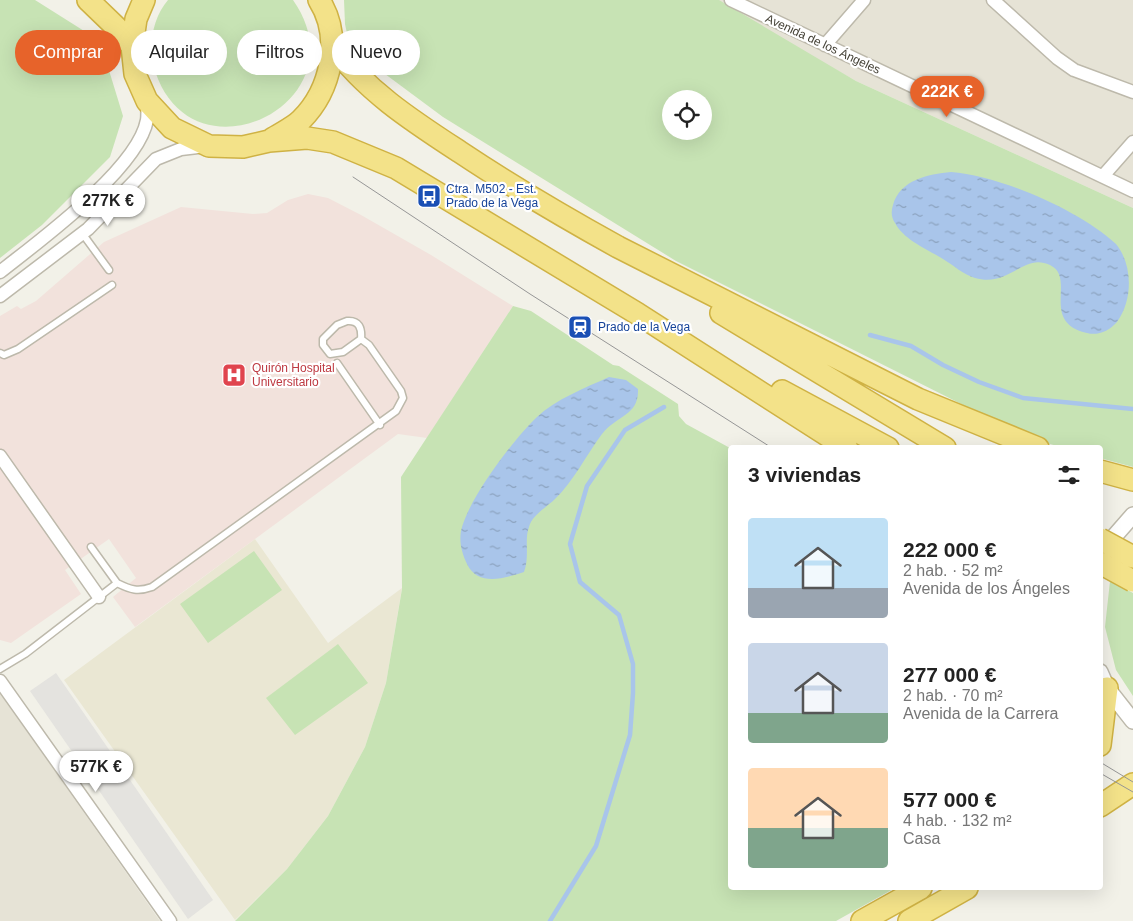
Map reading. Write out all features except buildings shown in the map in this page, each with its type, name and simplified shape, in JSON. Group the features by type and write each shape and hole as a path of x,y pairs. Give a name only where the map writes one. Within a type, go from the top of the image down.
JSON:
{"highway":[{"path":"88,0 116,27 131,45"},
{"path":"134,30 136,20 144,0"},
{"path":"269,141 300,121 320,96 329,71 332,44 323,2"},
{"path":"135,75 147,101 172,128 209,146 243,147 269,141 307,138 333,142 396,168 638,314 842,445"},
{"path":"358,75 416,124 501,179 618,247 757,336 940,445"},
{"path":"618,247 918,399 1031,445"},
{"path":"638,314 882,445"},
{"path":"1103,472 1133,480"},
{"path":"1103,541 1133,557"},
{"path":"1103,566 1133,581"},
{"path":"1103,804 1133,784"},
{"path":"862,921 917,890"},
{"path":"909,921 963,890"}],"street":[{"name":"Avenida de los Ángeles","path":"731,0 1133,191"},
{"path":"825,45 864,0"},
{"path":"994,0 1057,58 1074,70 1133,92"},
{"path":"0,272 72,216 118,169 138,142 148,120 147,101"},
{"path":"1103,176 1133,142"},
{"path":"0,296 82,233 156,159 181,148 209,146"},
{"path":"0,456 99,597"},
{"path":"1103,558 1112,539 1133,514"},
{"path":"1103,680 1133,721"},
{"path":"0,682 170,921"}],"lane":[{"path":"82,233 109,270"},
{"path":"0,353 4,355 18,349 112,285"},
{"path":"347,321 354,321 359,324 362,331 361,339 350,348 335,355 326,350 323,345 323,338 328,332 347,321"},
{"path":"91,547 117,583 139,592 152,587 380,425 396,411 400,405 402,394 369,345 361,339"},
{"path":"337,363 380,425"},
{"path":"0,669 25,654 117,583"}],"shaded area":[{"path":"712,0 1133,0 1133,208 856,81"},
{"name":"Quirón Hospital Universitario","path":"308,194 328,198 361,215 431,255 513,306 427,438 398,434 135,627 113,597 136,578 109,539 65,570 81,594 11,643 0,640 0,316 17,306 21,309 36,301 104,242 181,207 253,214 267,213 288,200"},
{"path":"255,539 328,643 402,588 386,683 365,747 328,816 287,869 235,920 64,680"},
{"path":"56,673 213,900 188,919 30,691"},
{"path":"0,693 160,921 0,921"}],"green space":[{"path":"0,0 35,0 83,30 15,30 15,75 110,75 123,116 110,157 42,225 0,258"},
{"path":"168,0 293,0 306,30 237,30 237,75 305,75 289,99 263,118 231,127 199,122 171,102 158,75 227,75 227,30 153,30 163,6"},
{"path":"344,0 719,0 856,81 1133,208 1133,467 1103,459 1103,445 1054,445 1033,440 676,261 443,117 386,75 420,75 420,30 346,30"},
{"path":"513,306 531,311 613,365 619,366 678,404 679,416 686,424 728,447 728,890 891,890 836,921 235,921 287,869 328,816 365,747 386,683 402,589 401,477"},
{"path":"254,551 282,590 208,643 180,604"},
{"path":"1110,581 1133,593 1133,696 1116,670 1105,627"},
{"path":"338,644 368,683 295,735 266,698"}],"water":[{"path":"951,172 993,180 1061,207 1100,231 1116,244 1126,262 1129,283 1126,303 1117,322 1107,330 1095,334 1073,327 1065,320 1061,310 1060,280 1057,271 1050,265 1040,262 1032,263 998,278 987,280 975,278 916,244 904,234 892,216 892,207 897,196 908,184 916,180 933,174"},
{"path":"609,377 626,380 638,389 635,405 602,434 562,492 533,519 527,537 527,560 524,572 509,577 492,579 478,576 472,571 465,560 461,548 460,535 465,518 482,487 504,455 537,417 562,399"}],"waterway":[{"path":"870,335 911,346 943,365 979,382 1023,398 1133,409"},
{"path":"550,921 596,846 630,735 633,693 633,664 619,615 580,582 570,544 587,486 625,430 664,407"}],"tram line":[{"path":"353,177 530,294 767,445"},
{"path":"1103,764 1133,782"},
{"path":"1103,775 1133,792"}],"place":[{"name":"Ctra. M502 - Est. Prado de la Vega","path":"429,196"},
{"name":"Prado de la Vega","path":"580,327"},
{"name":"Quirón Hospital Universitario","path":"234,375"}]}
